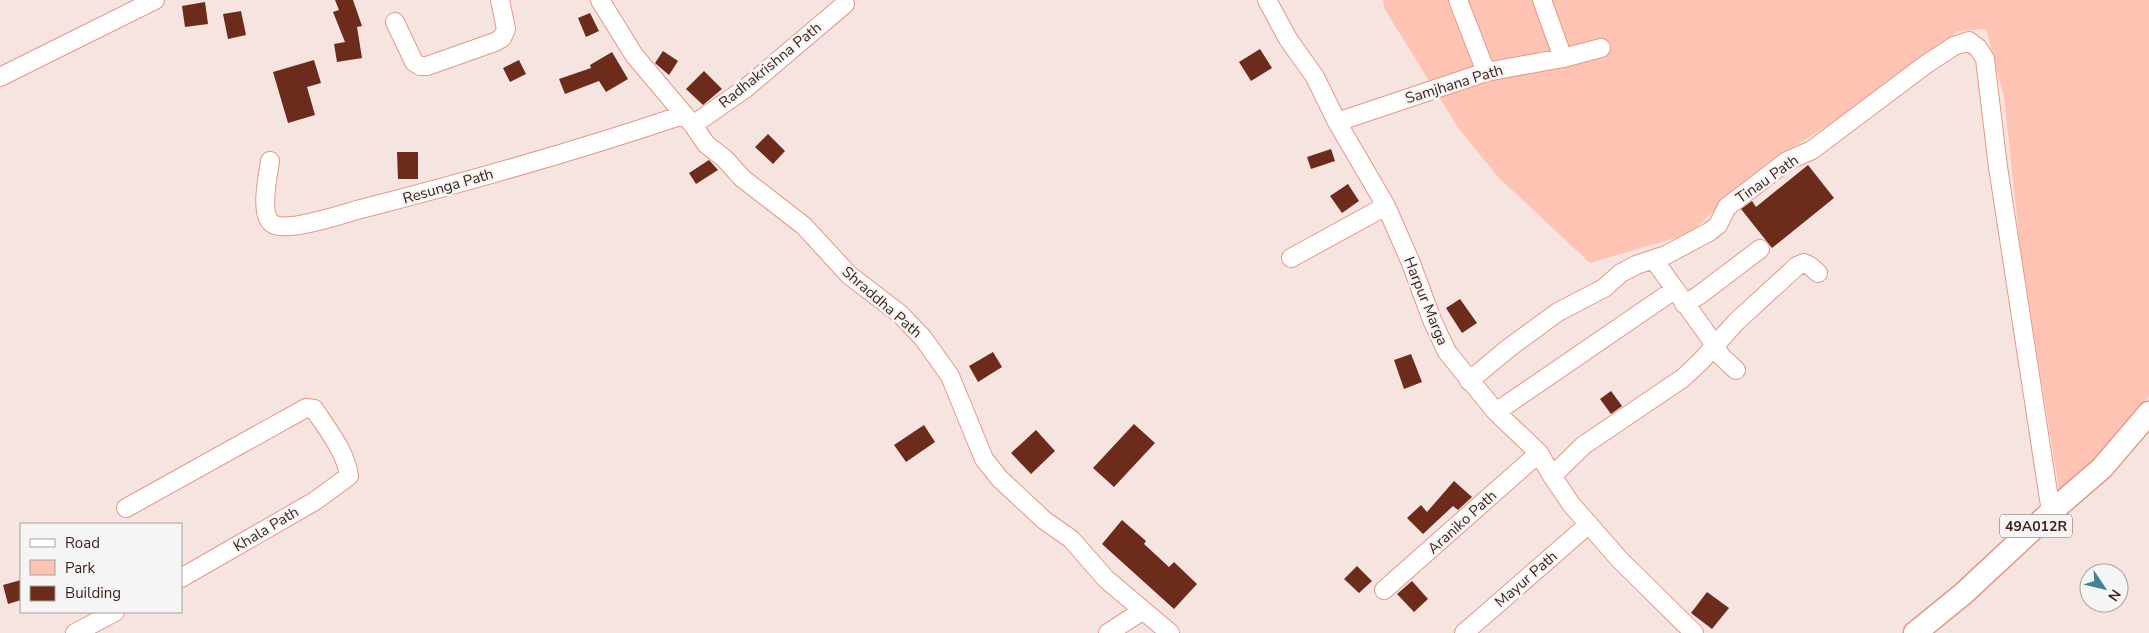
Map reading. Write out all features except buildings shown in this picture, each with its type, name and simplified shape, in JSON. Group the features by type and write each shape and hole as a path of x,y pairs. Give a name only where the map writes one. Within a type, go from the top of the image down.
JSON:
{"main road":[{"name":"49A012R","path":"1916,633 1963,594 2051,512 2102,468 2149,412"}],"street":[{"path":"0,77 155,0"},
{"path":"395,22 414,62 420,66 427,66 451,59 502,38 506,29 500,0"},
{"name":"Shraddha Path","path":"600,0 634,55 706,144 742,178 804,226 849,275 900,314 923,338 950,376 984,459 1000,479 1044,520 1071,539 1106,579 1170,633"},
{"name":"Harpur Marga","path":"1267,0 1288,39 1315,77 1337,122 1386,206 1411,263 1432,320 1447,352 1496,412 1539,453 1571,504 1619,559 1694,633"},
{"path":"1458,0 1486,72"},
{"path":"1542,0 1563,58"},
{"name":"Radhakrishna Path","path":"688,120 746,88 845,4"},
{"name":"Tinau Path","path":"1469,381 1510,347 1558,312 1604,288 1622,273 1636,265 1654,260 1709,232 1718,225 1727,207 1757,183 1787,161 1812,150 1954,46 1969,40 1978,48 1985,60 1998,167 2051,512"},
{"name":"Samjhana Path","path":"1337,122 1486,72 1563,58 1601,48"},
{"name":"Resunga Path","path":"270,161 265,208 267,217 276,226 285,226 311,222 460,184 618,138 688,120"},
{"path":"1291,258 1386,206"},
{"path":"1496,412 1679,297 1698,296 1760,249"},
{"path":"1654,260 1714,346 1736,370"},
{"path":"1552,476 1584,445 1683,378 1736,322 1797,266 1804,263 1818,273"},
{"name":"Khala Path","path":"126,508 306,408 314,409 347,464 349,476 315,501 182,577"},
{"name":"Araniko Path","path":"1384,590 1539,453"},
{"name":"Mayur Path","path":"1464,633 1589,524"},
{"path":"1108,633 1142,611"},
{"path":"75,633 113,613"}],"green space":[{"path":"1383,0 2149,0 2149,397 2111,444 2059,489 2021,254 2004,97 1986,29 1958,31 1932,53 1855,109 1767,163 1689,234 1590,263 1498,177 1459,129 1384,8"}]}
